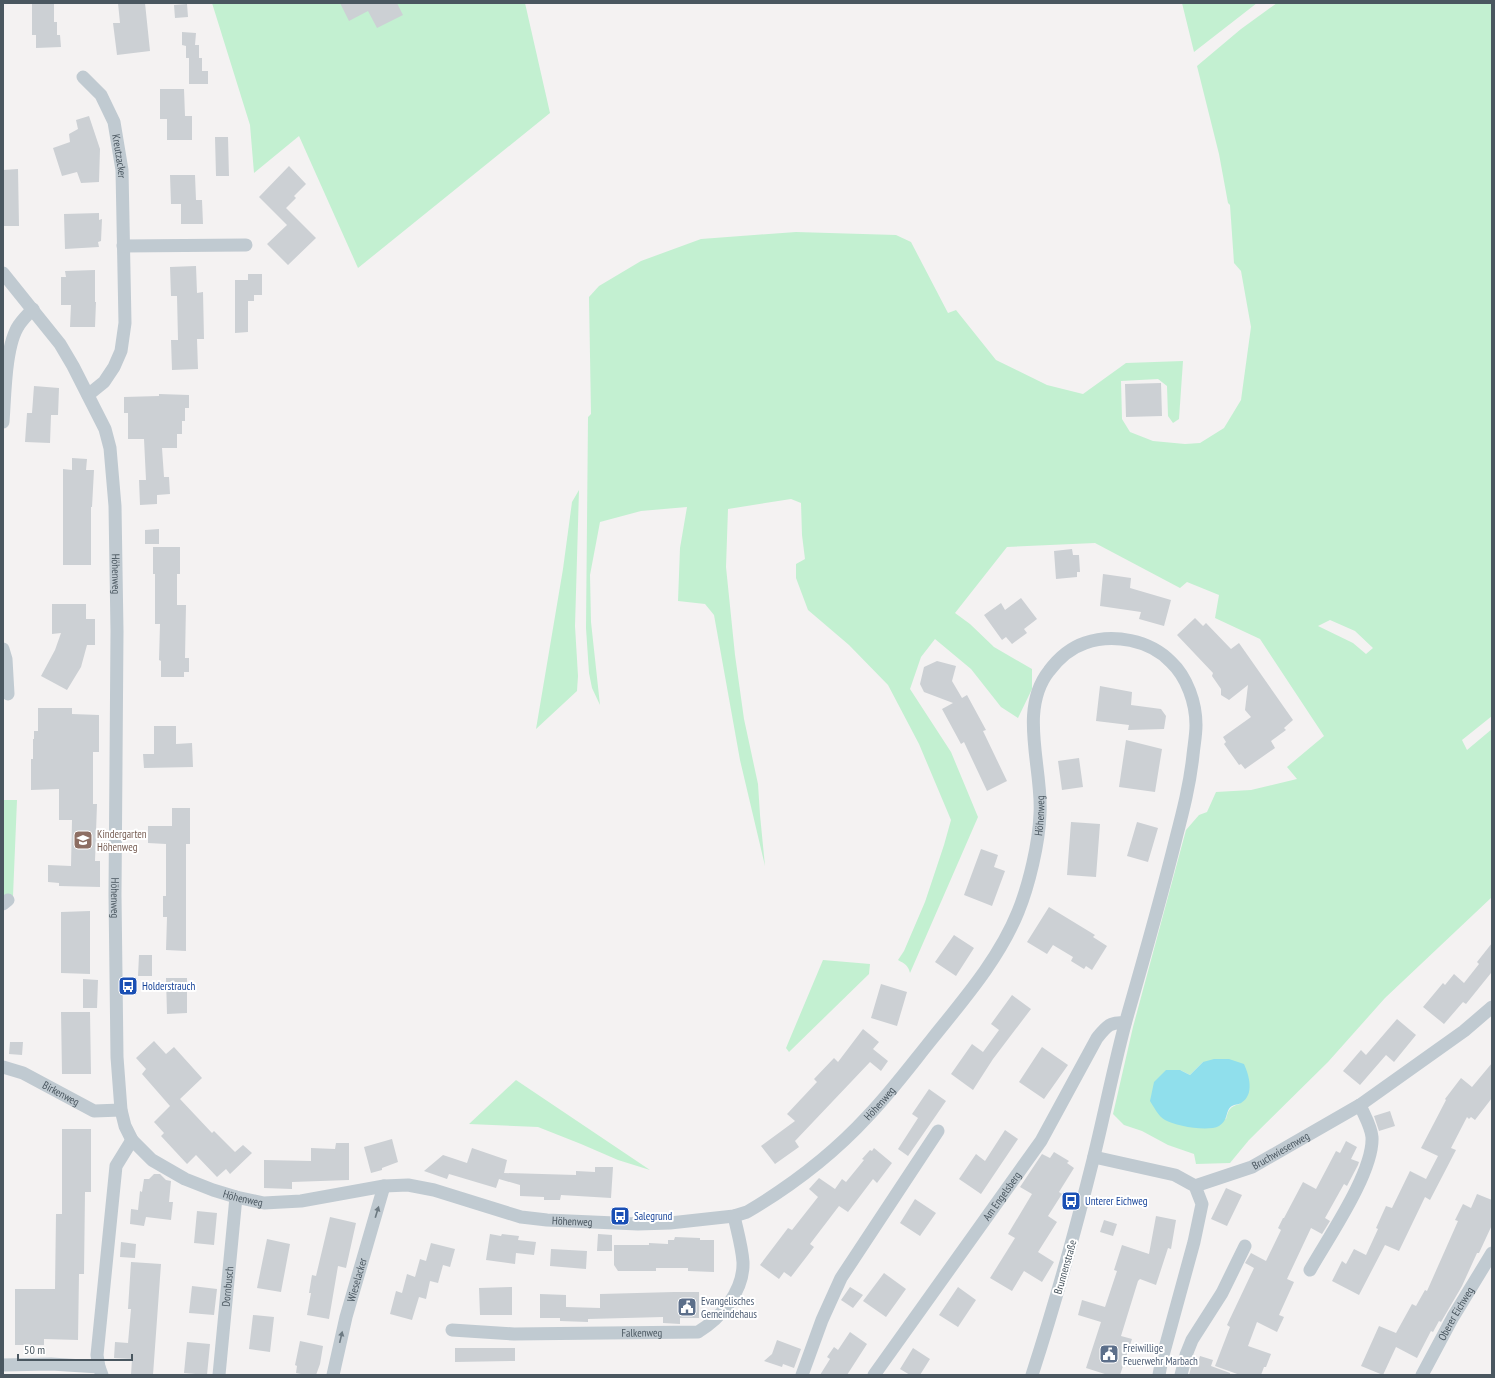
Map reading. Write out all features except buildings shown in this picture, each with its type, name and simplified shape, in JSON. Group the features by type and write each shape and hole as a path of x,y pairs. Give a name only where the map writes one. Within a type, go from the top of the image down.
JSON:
{"street":[{"name":"Kreutzacker","path":"83,77 101,95 114,122 122,170 125,323 121,351 114,367 104,382 88,395"},
{"path":"123,246 246,245"},
{"name":"Höhenweg","path":"3,273 60,344 105,429 110,448 116,506 117,639 115,895 117,1057 121,1110 125,1126 132,1140 142,1151 185,1179 236,1197 264,1203 301,1201 384,1186 408,1185 425,1188 521,1217 547,1220 638,1224 670,1223 734,1216 747,1212 822,1160 878,1106 967,996 996,956 1020,908 1035,851 1040,814 1039,776 1033,733 1036,695 1048,672 1065,655 1085,643 1110,639 1128,640 1141,643 1156,650 1169,659 1180,671 1189,690 1195,708 1196,728 1192,767 1184,805 1157,912 1125,1023 1094,1157"},
{"path":"3,422 12,340 18,326 33,309"},
{"path":"3,650 6,659 8,694"},
{"name":"Bruchwiesenweg","path":"1195,1186 1252,1167 1360,1105 1464,1031 1492,1008"},
{"name":"Am Engelsberg","path":"874,1375 1041,1141 1097,1038 1104,1029 1113,1023 1125,1023"},
{"name":"Birkenweg","path":"3,1067 23,1074 94,1111 121,1110"},
{"path":"1310,1270 1352,1197 1363,1176 1369,1160 1372,1137 1371,1130 1360,1105"},
{"path":"802,1375 822,1320 841,1278 938,1130"},
{"path":"3,1366 51,1364 100,1371 97,1355 116,1166 132,1140"},
{"path":"1094,1157 1175,1175 1195,1186 1202,1204 1194,1242 1159,1375"},
{"name":"Brunnenstraße","path":"1032,1375 1072,1247 1094,1157"},
{"name":"Wieselacker","path":"333,1375 346,1317 384,1186"},
{"name":"Dornbusch","path":"219,1375 236,1197"},
{"name":"Falkenweg","path":"452,1330 514,1334 698,1332 708,1326 720,1315 733,1297 739,1284 743,1262 734,1216"},
{"path":"1181,1375 1186,1355 1192,1340 1222,1293 1245,1246"},
{"name":"Oberer Eichweg","path":"1422,1375 1492,1253"}],"green space":[{"path":"212,3 525,3 550,113 358,268 299,136 254,173 250,125"},
{"path":"1182,3 1257,3 1194,52"},
{"path":"1277,3 1492,3 1492,716 1462,740 1467,750 1492,729 1492,897 1385,998 1328,1062 1249,1140 1230,1163 1196,1164 1194,1154 1168,1145 1142,1131 1124,1125 1113,1114 1133,1027 1186,830 1199,815 1207,812 1216,792 1251,790 1297,779 1287,767 1324,736 1260,639 1215,618 1219,595 1187,582 1180,588 1095,543 1007,547 955,613 970,624 994,647 1032,669 1032,689 1018,718 1001,707 971,669 935,639 921,657 910,689 951,752 978,817 910,973 906,965 898,960 904,951 925,902 951,820 919,744 888,685 849,645 808,610 796,578 796,564 805,559 802,535 801,503 791,499 728,509 726,567 735,655 744,719 758,784 765,866 740,760 714,615 705,604 678,601 680,548 687,507 641,511 600,522 590,575 591,622 600,705 592,688 589,673 586,628 588,417 591,414 589,297 599,286 641,261 701,239 796,232 896,235 911,242 948,313 956,310 996,360 1047,385 1083,394 1126,363 1183,361 1179,419 1173,423 1168,416 1167,386 1158,379 1121,381 1122,419 1130,432 1153,441 1185,444 1200,443 1224,428 1241,400 1251,327 1241,271 1234,263 1230,205 1228,203 1219,154 1197,66 1241,29","holes":["1330,620 1355,631 1373,648 1366,654 1353,643 1318,626","1203,1062 1240,1104 1230,1109 1226,1119 1180,1070 1190,1075"]},
{"path":"579,490 575,626 578,676 577,691 536,729 563,569 572,502"},
{"path":"3,800 17,800 13,896 3,900"},
{"path":"823,960 870,964 869,974 789,1052 786,1048"},
{"path":"516,1080 650,1170 618,1160 538,1127 469,1124"}],"water":[{"path":"1214,1059 1229,1059 1244,1064 1250,1085 1248,1095 1240,1104 1233,1105 1228,1110 1226,1118 1222,1124 1214,1128 1184,1126 1165,1120 1160,1116 1150,1101 1154,1082 1166,1070 1180,1070 1190,1075 1203,1062"}],"place":[{"name":"Kindergarten Höhenweg","path":"83,840"},
{"name":"Holderstrauch","path":"128,986"},
{"name":"Unterer Eichweg","path":"1071,1201"},
{"name":"Salegrund","path":"620,1216"},
{"name":"Evangelisches Gemeindehaus","path":"687,1307"},
{"name":"Freiwillige Feuerwehr Marbach","path":"1109,1354"}]}
